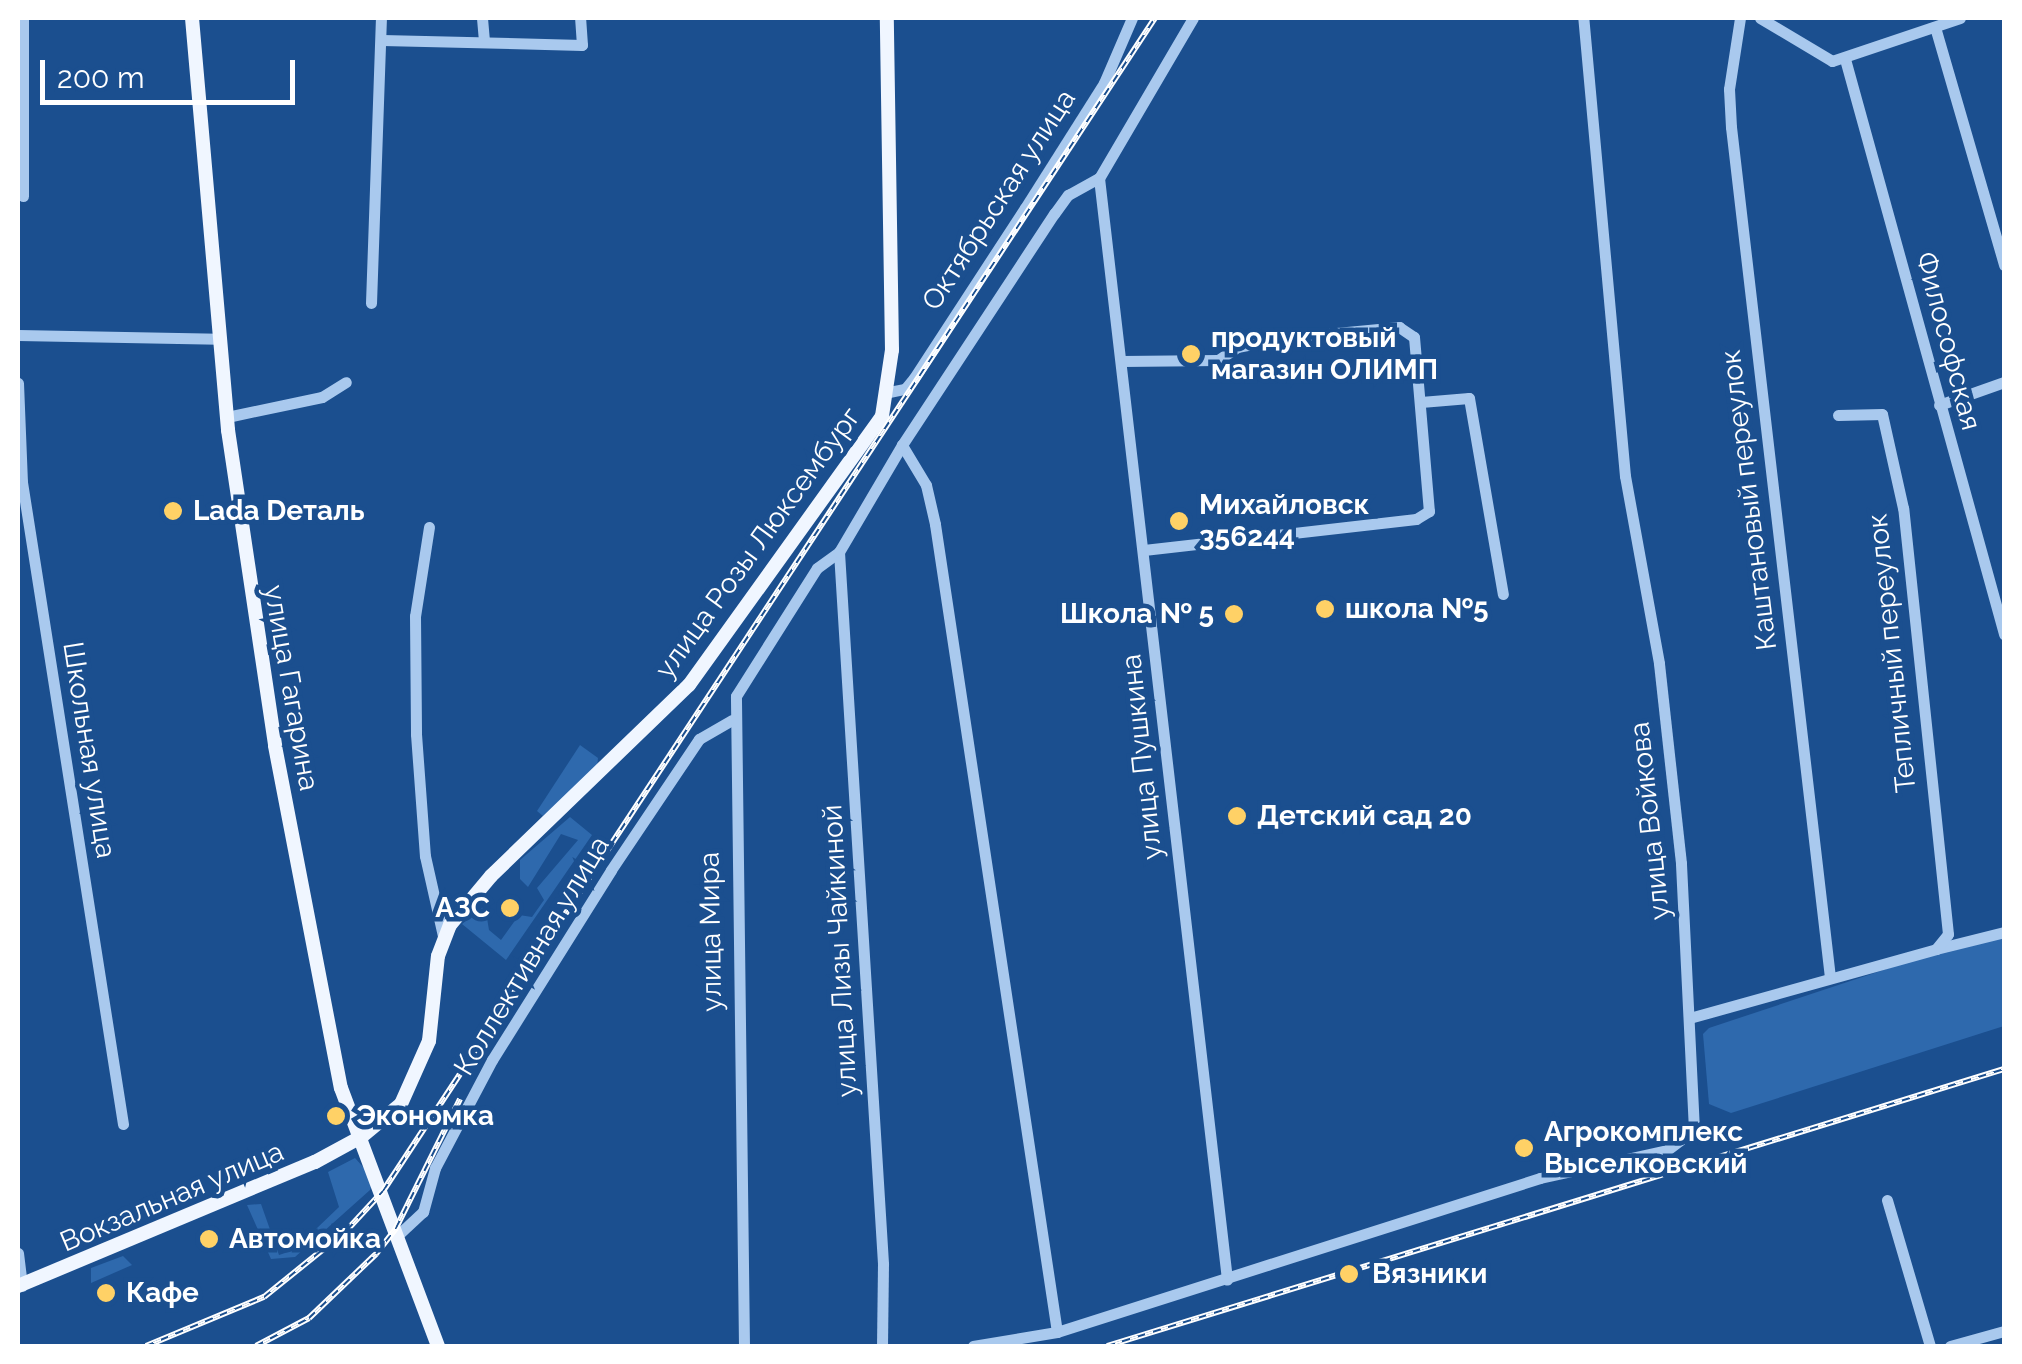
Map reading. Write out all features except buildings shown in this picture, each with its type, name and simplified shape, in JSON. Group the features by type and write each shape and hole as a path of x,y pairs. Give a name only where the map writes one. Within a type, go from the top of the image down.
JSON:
{"main road":[{"name":"улица Гагарина","path":"192,18 227,417 281,782 341,1088 438,1346"},
{"name":"улица Розы Люксембург","path":"344,1147 401,1104 420,1072 443,936 491,876 689,685 882,416 888,392 887,18"},
{"name":"Вокзальная улица","path":"20,1286 344,1147"}],"street":[{"path":"22,18 23,196"},
{"path":"371,303 381,18"},
{"path":"482,18 484,41"},
{"path":"382,40 582,45 580,18"},
{"name":"Октябрьская улица","path":"888,392 905,389 914,378 1025,208 1104,84 1132,18"},
{"path":"1057,1332 935,524 926,485 902,446 1061,205 1099,178 1193,18"},
{"name":"улица Войкова","path":"1227,1280 1540,1178 1684,1142 1694,1130 1693,1018 1660,663 1625,476 1583,18"},
{"name":"Каштановый переулок","path":"1740,18 1729,90 1731,127 1830,977"},
{"path":"1760,18 1820,59 1845,59 1960,18"},
{"path":"1935,27 2004,265"},
{"name":"Философская","path":"1845,59 2004,634"},
{"name":"улица Пушкина","path":"1099,178 1227,1280"},
{"path":"1122,360 1218,360 1237,348 1284,338 1400,327 1414,337 1432,502 1422,516 1144,550"},
{"path":"18,335 218,338"},
{"path":"227,417 322,397 346,382"},
{"path":"1939,405 2004,382"},
{"name":"Школьная улица","path":"18,383 22,482 123,1124"},
{"path":"1421,402 1469,398 1503,594"},
{"name":"Тепличный переулок","path":"1838,414 1882,414 1904,508 1948,934 1936,949"},
{"name":"улица Мира","path":"744,1346 732,720 736,696 817,568 839,552 902,446"},
{"path":"429,527 415,616 416,734 425,856 443,936"},
{"name":"улица Лизы Чайкиной","path":"839,552 883,1264 882,1346"},
{"name":"Коллективная улица","path":"399,1234 423,1212 435,1168 492,1060 611,870 700,739 732,720"},
{"path":"1693,1018 1830,977 2004,932"},
{"path":"1888,1200 1930,1346"},
{"path":"18,1253 20,1286"},
{"path":"972,1346 1057,1332 1227,1280"},
{"path":"1950,1346 2004,1331"}],"shaded area":[{"path":"580,745 598,758 597,767 543,816 537,811"},
{"path":"570,817 592,835 506,960 462,924 485,906 489,930 501,940 519,915 532,917 544,900 537,888 578,840 561,834 528,887 520,879 520,860"},
{"path":"2004,930 2004,1026 1731,1113 1709,1104 1703,1034 1709,1028"},
{"path":"355,1158 374,1179 370,1190 295,1257 271,1259 247,1205 261,1204 279,1255 294,1250 339,1207 328,1172"},
{"path":"123,1256 132,1265 91,1283 91,1268"}],"railway":[{"path":"146,1346 264,1297 347,1230 383,1191 1155,18"},
{"path":"1107,1346 2004,1069"},
{"path":"256,1346 309,1318 376,1254 396,1228 460,1099"}],"place":[{"name":"продуктовый магазин ОЛИМП","path":"1191,354"},
{"name":"Lada Dеталь","path":"173,511"},
{"name":"Михайловск 356244","path":"1179,521"},
{"name":"школа №5","path":"1325,609"},
{"name":"Школа № 5","path":"1234,614"},
{"name":"Детский сад 20","path":"1237,816"},
{"name":"АЗС","path":"510,908"},
{"name":"Экономка","path":"336,1116"},
{"name":"Агрокомплекс Выселковский","path":"1524,1148"},
{"name":"Автомойка","path":"209,1239"},
{"name":"Вязники","path":"1349,1274"},
{"name":"Кафе","path":"106,1293"}]}
